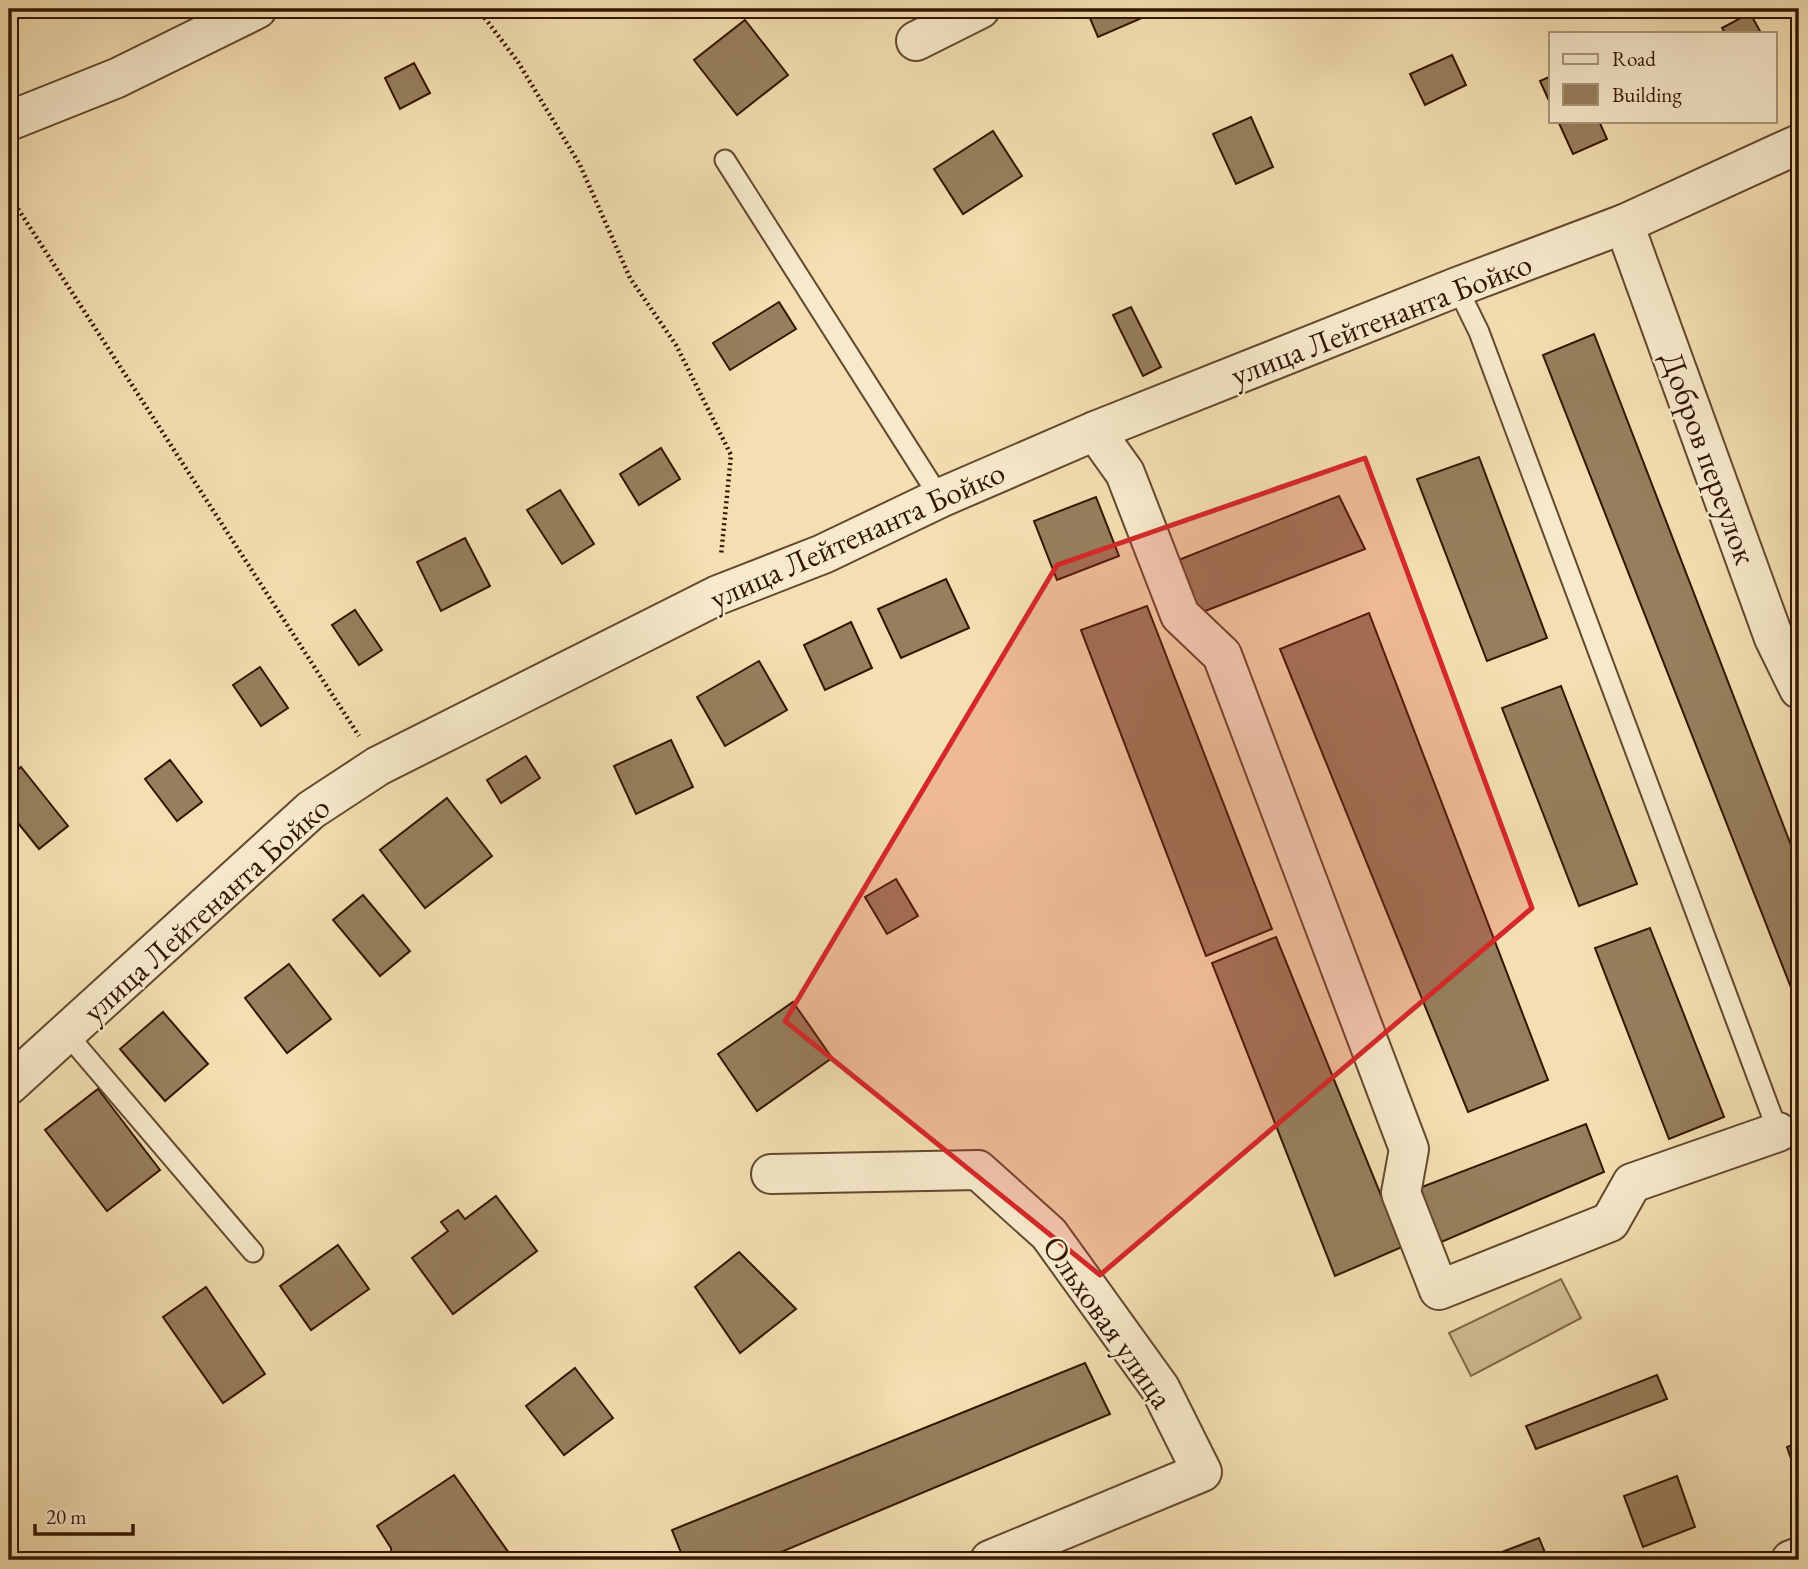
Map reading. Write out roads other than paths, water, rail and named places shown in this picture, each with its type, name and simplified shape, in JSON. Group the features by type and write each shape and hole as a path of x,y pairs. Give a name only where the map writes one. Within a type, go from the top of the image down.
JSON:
{"street":[{"path":"9,121 117,78 257,9"},
{"path":"916,41 980,9"},
{"name":"улица Лейтенанта Бойко","path":"9,1085 311,810 378,766 718,595 822,554 940,498 1095,431 1457,287 1624,224 1799,144"},
{"name":"Добров переулок","path":"1624,224 1786,633 1799,689"},
{"path":"1095,431 1125,473 1180,615 1222,655 1409,1149 1401,1193 1439,1290 1610,1222 1632,1182 1778,1132"},
{"name":"Ольховая улица","path":"771,1174 978,1170 1049,1234 1160,1388 1202,1472 990,1560"},
{"path":"1791,1560 1799,1557"}],"lane":[{"path":"726,160 940,498"},
{"path":"1457,287 1479,332 1778,1132"},
{"path":"66,1033 253,1252"}]}
